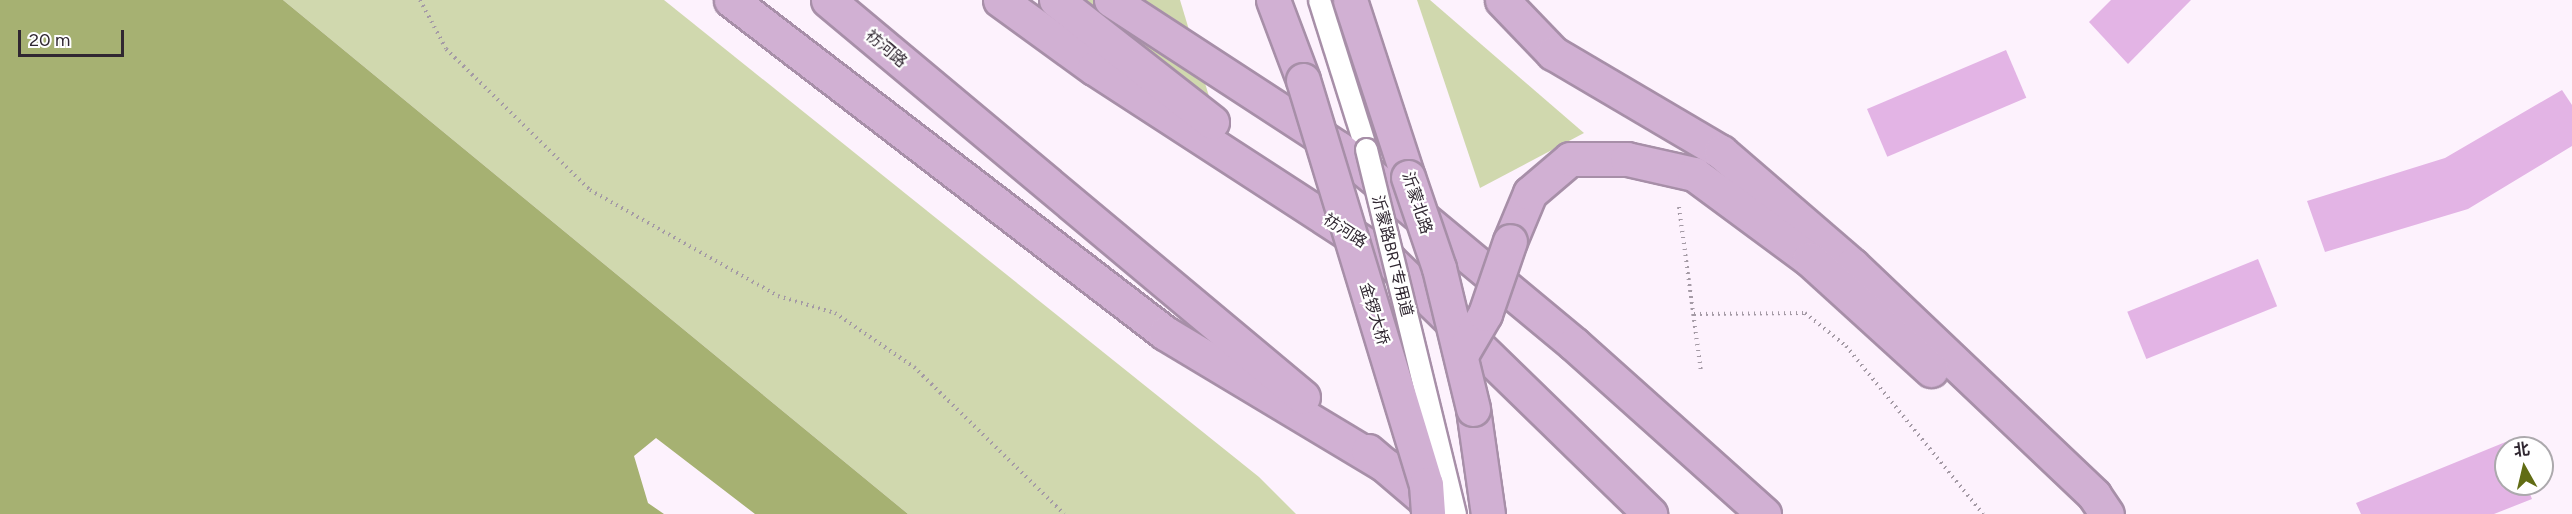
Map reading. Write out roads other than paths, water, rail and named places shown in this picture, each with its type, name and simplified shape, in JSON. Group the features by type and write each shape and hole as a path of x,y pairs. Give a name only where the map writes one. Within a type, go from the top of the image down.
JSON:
{"main road":[{"path":"731,0 1165,333 1385,465"},
{"name":"祊河路","path":"828,0 1442,514"},
{"name":"祊河路","path":"1000,0 1094,68 1389,259 1650,514"},
{"path":"1056,0 1389,259"},
{"path":"1111,0 1338,148 1574,344 1764,514"},
{"name":"金锣大桥","path":"1273,0 1303,80 1426,484 1428,514"},
{"name":"沂蒙北路","path":"1350,0 1408,177 1461,355 1473,409 1488,514"},
{"path":"1502,0 1553,53 1721,152 1852,265 2094,495 2107,514"},
{"path":"1461,355 1485,314 1510,241 1530,193 1570,159 1627,159 1694,174 1809,260 2087,514"}],"lane":[{"name":"沂蒙路BRT专用道","path":"1319,0 1366,148 1455,514"}]}
